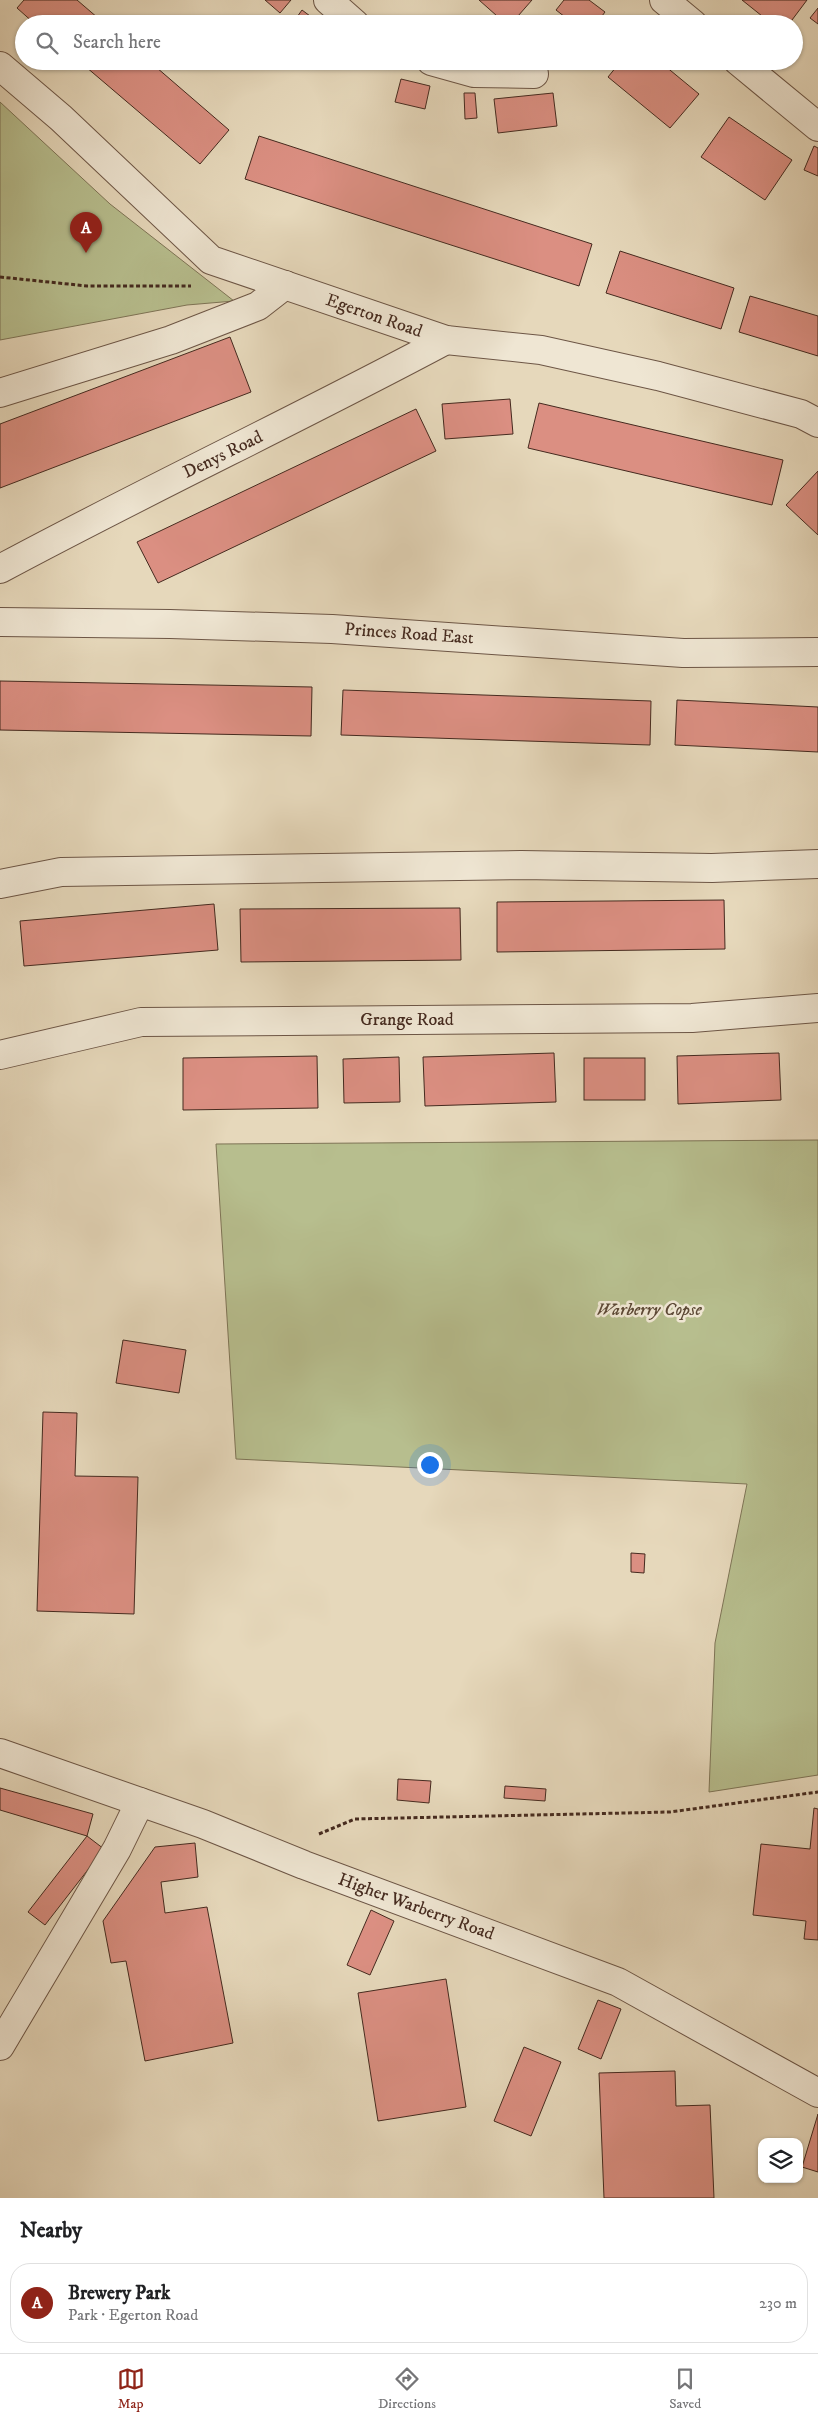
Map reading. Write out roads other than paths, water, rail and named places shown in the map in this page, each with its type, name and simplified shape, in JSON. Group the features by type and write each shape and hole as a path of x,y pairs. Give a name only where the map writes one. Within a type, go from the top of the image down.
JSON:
{"street":[{"path":"328,0 345,15"},
{"path":"664,0 682,15"},
{"name":"Egerton Road","path":"0,66 61,118 211,260 446,340 541,350 658,376 801,414 818,423"},
{"path":"463,70 474,73 534,74"},
{"path":"749,70 818,127"},
{"path":"0,393 171,340 258,306 286,285"},
{"name":"Denys Road","path":"0,569 114,508 314,410 446,340"},
{"name":"Princes Road East","path":"0,622 170,624 332,629 683,654 818,652"},
{"path":"0,884 61,872 521,865 712,868 818,864"},
{"name":"Grange Road","path":"0,1056 141,1022 692,1018 818,1008"},
{"name":"Higher Warberry Road","path":"0,1753 203,1824 618,1982 818,2092"},
{"path":"0,2046 117,1850 140,1802"}],"place":[{"name":"Brewery Park","path":"86,253"}],"park label":[{"name":"Warberry Copse","path":"649,1310"}]}
